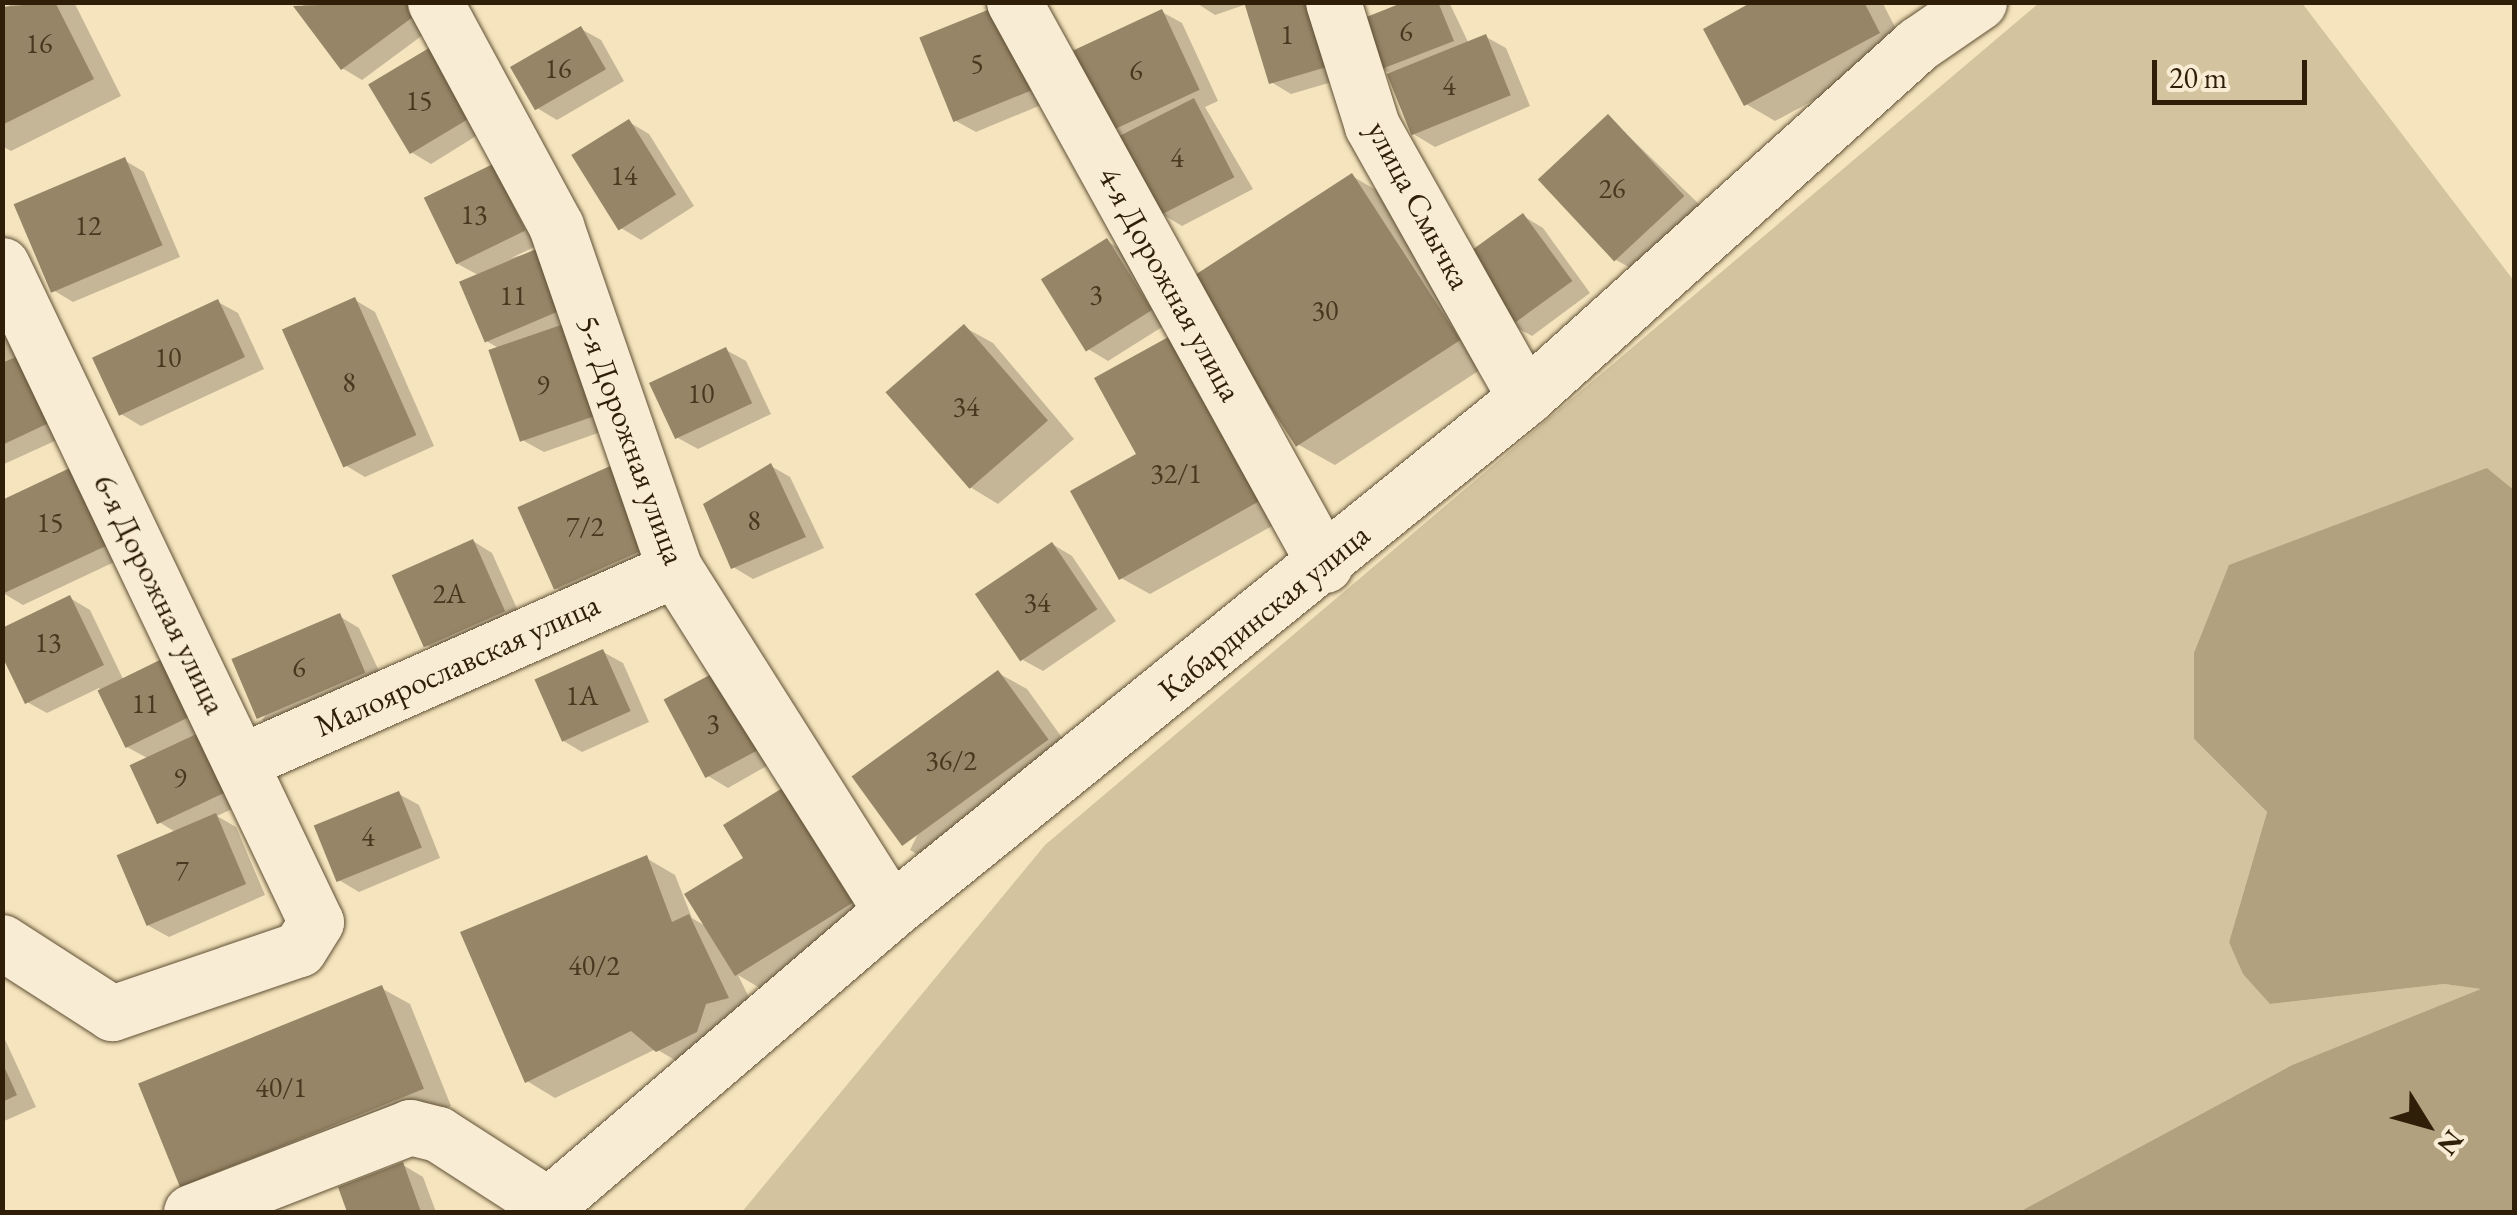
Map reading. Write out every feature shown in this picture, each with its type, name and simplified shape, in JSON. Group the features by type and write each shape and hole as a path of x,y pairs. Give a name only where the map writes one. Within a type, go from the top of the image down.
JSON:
{"street":[{"name":"5-я Дорожная улица","path":"434,2 556,226 675,569 891,911"},
{"name":"4-я Дорожная улица","path":"1014,2 1325,565"},
{"name":"улица Смычка","path":"1333,2 1372,126 1525,398"},
{"name":"Кабардинская улица","path":"544,1209 891,911 1325,565 1525,398 1906,23 1979,2"},
{"name":"6-я Дорожная улица","path":"2,266 316,922 300,949 112,1013 2,942"},
{"name":"Малоярославская улица","path":"240,762 675,569"},
{"path":"191,1212 410,1127 438,1134 544,1209"}],"shaded area":[{"path":"2039,3 2302,3 2514,281 2514,490 2487,468 2194,739 2267,812 2229,942 2270,1004 2444,984 2483,989 2292,1065 2019,1212 742,1212 1045,845"},
{"path":"2487,468 2514,490 2514,1212 2019,1212 2292,1065 2481,989 2444,984 2270,1004 2243,974 2229,942 2267,812 2194,739 2194,653 2229,565"}],"building":[{"path":"55,2 94,79 2,125 2,7"},
{"path":"408,2 417,14 341,70 293,6"},
{"path":"1244,2 1311,2 1330,66 1269,84"},
{"path":"1404,2 1438,2 1454,41 1379,70 1359,20"},
{"path":"1752,2 1864,2 1880,33 1744,106 1703,29"},
{"path":"1000,5 1034,89 953,122 919,38"},
{"path":"1162,9 1200,90 1111,131 1073,50"},
{"path":"581,26 606,69 535,110 510,67"},
{"path":"1486,34 1511,95 1412,135 1387,74"},
{"path":"429,48 471,117 410,154 368,85"},
{"path":"1194,98 1234,177 1160,215 1120,136"},
{"path":"1608,114 1684,196 1614,261 1538,179"},
{"path":"629,119 676,194 618,231 571,155"},
{"path":"125,157 163,245 51,293 14,204"},
{"path":"493,164 525,231 456,264 424,198"},
{"path":"1352,173 1460,340 1296,447 1188,280"},
{"path":"1523,213 1572,281 1510,326 1461,258"},
{"path":"1107,238 1152,310 1086,351 1041,279"},
{"path":"541,247 567,308 485,343 459,282"},
{"path":"355,297 416,435 343,467 282,330"},
{"path":"218,299 245,357 119,416 92,358"},
{"path":"564,324 596,416 520,442 488,350"},
{"path":"964,324 1048,421 969,489 886,392"},
{"path":"1172,335 1263,499 1119,580 1070,491 1136,454 1094,378"},
{"path":"726,347 752,403 675,439 649,383"},
{"path":"20,355 51,422 2,445 2,363"},
{"path":"617,463 654,545 554,590 517,507"},
{"path":"771,463 806,537 731,569 703,504"},
{"path":"72,467 108,545 2,594 2,500"},
{"path":"473,539 505,611 424,647 392,575"},
{"path":"1052,542 1097,609 1020,661 975,594"},
{"path":"70,595 104,665 25,704 2,656 2,628"},
{"path":"340,613 365,673 257,719 231,659"},
{"path":"603,649 631,711 562,742 534,680"},
{"path":"164,658 192,716 126,748 97,690"},
{"path":"721,669 763,748 705,778 664,700"},
{"path":"998,670 1049,740 902,846 852,776"},
{"path":"203,731 230,790 157,824 130,765"},
{"path":"792,782 862,897 735,976 684,894 743,858 723,825"},
{"path":"399,791 422,848 337,882 314,825"},
{"path":"216,813 246,884 147,926 117,855"},
{"path":"647,855 672,922 689,914 729,998 706,1004 697,1032 656,1052 631,1031 525,1083 460,932"},
{"path":"382,985 424,1089 180,1187 138,1084"},
{"path":"2,1062 17,1095 2,1102"},
{"path":"403,1162 421,1212 347,1212 338,1187"}]}
